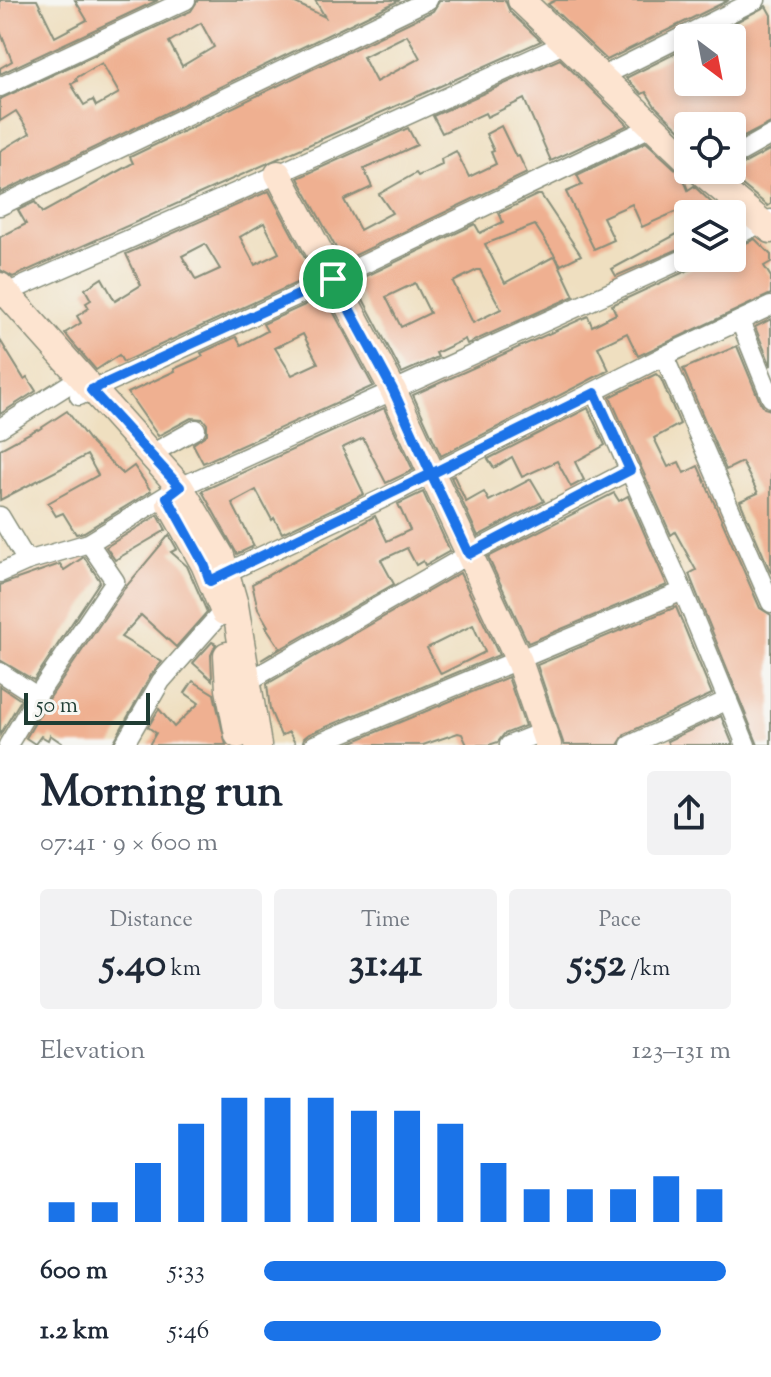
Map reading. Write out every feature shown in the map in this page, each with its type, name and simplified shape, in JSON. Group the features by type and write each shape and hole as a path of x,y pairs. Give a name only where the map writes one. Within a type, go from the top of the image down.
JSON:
{"street":[{"path":"0,87 186,0"},
{"path":"0,206 428,0"},
{"path":"601,77 756,0"},
{"path":"526,1 674,145"},
{"path":"174,492 1,301 566,43"},
{"path":"0,428 79,390 333,279 653,126"},
{"path":"746,149 771,135"},
{"path":"278,174 393,390 519,661 545,739 509,745"},
{"path":"719,184 768,224"},
{"path":"746,232 768,224"},
{"path":"0,573 27,561 89,543 174,492 674,263"},
{"path":"218,577 771,306"},
{"path":"740,321 771,398"},
{"path":"664,356 771,603"},
{"path":"79,390 151,454 174,492 204,564 218,577 235,605 258,745"},
{"path":"595,393 683,591 746,745"},
{"path":"151,454 196,429"},
{"path":"247,682 469,554 630,470"},
{"path":"0,516 27,561"},
{"path":"8,745 37,696 115,581 89,543"},
{"path":"218,577 224,610 229,689 240,745"},
{"path":"314,745 683,591"},
{"path":"124,745 161,681 224,610"},
{"path":"0,672 37,696"},
{"path":"630,745 728,700"}],"building":[{"path":"0,0 37,0 55,37 87,20 75,0 158,0 0,74 0,68 12,61 0,31"},
{"path":"198,0 289,0 325,17 315,0 400,0 0,193 0,151 30,133 16,111 0,121 0,99 191,11","holes":["201,23 214,47 182,66 169,42","102,63 119,93 96,106 93,100 84,105 71,84"]},
{"path":"440,0 505,0 510,12 541,41 13,277 0,270 0,237 26,224 18,210 35,202 42,213 133,163 130,157 433,11","holes":["407,35 420,58 376,82 363,57"]},
{"path":"556,0 729,0 680,24 674,24 674,27 607,60 548,4"},
{"path":"766,6 771,15 771,123 746,136 746,112 674,112 674,124 646,92 642,94 626,78 674,54 674,96 746,96 746,24 732,24"},
{"path":"560,59 628,125 551,161 524,99 487,117 485,113 442,133 433,116"},
{"path":"501,126 527,173 343,261 298,178 408,128 417,145 364,169 372,187 344,200 360,230 392,213 379,194 416,173 418,176 442,165 441,159 456,151 469,177 496,164 486,134"},
{"path":"646,142 674,168 674,184 686,184 688,190 694,186 709,200 674,200 674,213 642,227 632,204 603,217 614,240 594,249 566,192 582,185 577,175"},
{"path":"771,149 771,204 768,206 741,184 746,184 746,163"},
{"path":"269,191 314,275 123,362 119,355 96,370 65,333 81,323 77,316 89,308 86,303 91,300 85,289 102,278 115,301 141,285 126,254","holes":["264,223 279,253 255,265 240,237","205,244 220,269 196,280 182,256"]},
{"path":"541,195 581,255 561,265 535,225 485,244 505,283 555,256 574,296 467,344 465,339 436,353 438,357 402,373 354,282 475,224 480,233 503,222 499,213","holes":["480,270 501,309 473,323 453,282","415,283 430,313 401,327 386,297"]},
{"path":"674,236 674,251 616,276 612,269"},
{"path":"755,239 771,255 771,262 764,266 771,277 771,294 638,356 627,333 598,347 609,370 441,456 413,395 588,316 592,326 616,314 612,305 684,272 746,272 746,243"},
{"path":"320,298 334,313 373,386 203,463 193,444 207,434 207,424 203,419 191,418 158,436 128,393 236,337 241,345 267,331 263,324","holes":["303,334 318,363 292,375 275,348"]},
{"path":"771,319 771,366 755,327"},
{"path":"0,340 24,379 27,377 36,391 0,414"},
{"path":"737,346 760,402 764,408 771,410 771,573 740,501 758,493 742,462 726,470 683,369"},
{"path":"656,374 680,424 654,438 668,467 679,462 684,473 698,466 760,608 771,615 771,745 758,745 689,574 696,570 675,532 671,535 610,397"},
{"path":"384,408 413,470 386,483 363,438 342,448 364,494 282,533 256,490 232,503 254,546 237,554 202,491"},
{"path":"588,408 605,445 575,462 584,480 571,487 557,461 522,477 512,457 494,468 488,459"},
{"path":"67,411 92,444 123,474 134,466 151,491 76,534 63,513 56,516 48,503 98,475 87,455 0,500 0,449"},
{"path":"454,476 466,502 484,492 489,501 531,479 544,501 478,536 451,477"},
{"path":"423,492 450,551 425,565 423,561 416,565 407,548 381,560 394,584 261,660 280,648 258,609 252,584 375,516 387,541 410,530 398,504"},
{"path":"614,493 619,501 628,496 667,585 528,643 488,557"},
{"path":"158,515 166,530 115,560 106,547"},
{"path":"169,535 177,549 171,552 187,566 207,612 176,647 141,615 121,637 162,662 151,675 112,745 65,745 50,735 48,740 41,736 35,744 26,738 124,589"},
{"path":"84,557 100,581 34,680 0,660 0,585 60,564 64,570"},
{"path":"460,573 499,655 309,734 302,745 296,745 289,732 281,736 270,710 267,684","holes":["473,625 485,652 441,674 427,648"]},
{"path":"676,607 712,694 625,734 618,745 564,745 537,665"},
{"path":"212,642 216,644 211,655 212,680 193,663"},
{"path":"508,677 525,726 504,734 498,742 467,745 462,734 458,733 423,745 345,745"},
{"path":"193,681 214,694 226,745 149,745 156,733 148,727 159,709 174,727 199,703 185,693"},
{"path":"0,686 21,700 0,735"},
{"path":"721,716 733,745 669,745 667,741"}],"route":[{"path":"333,279 91,390 180,487 167,497 204,564 210,581 431,474 469,554 630,470 595,393 431,474 393,390 333,279"}]}
